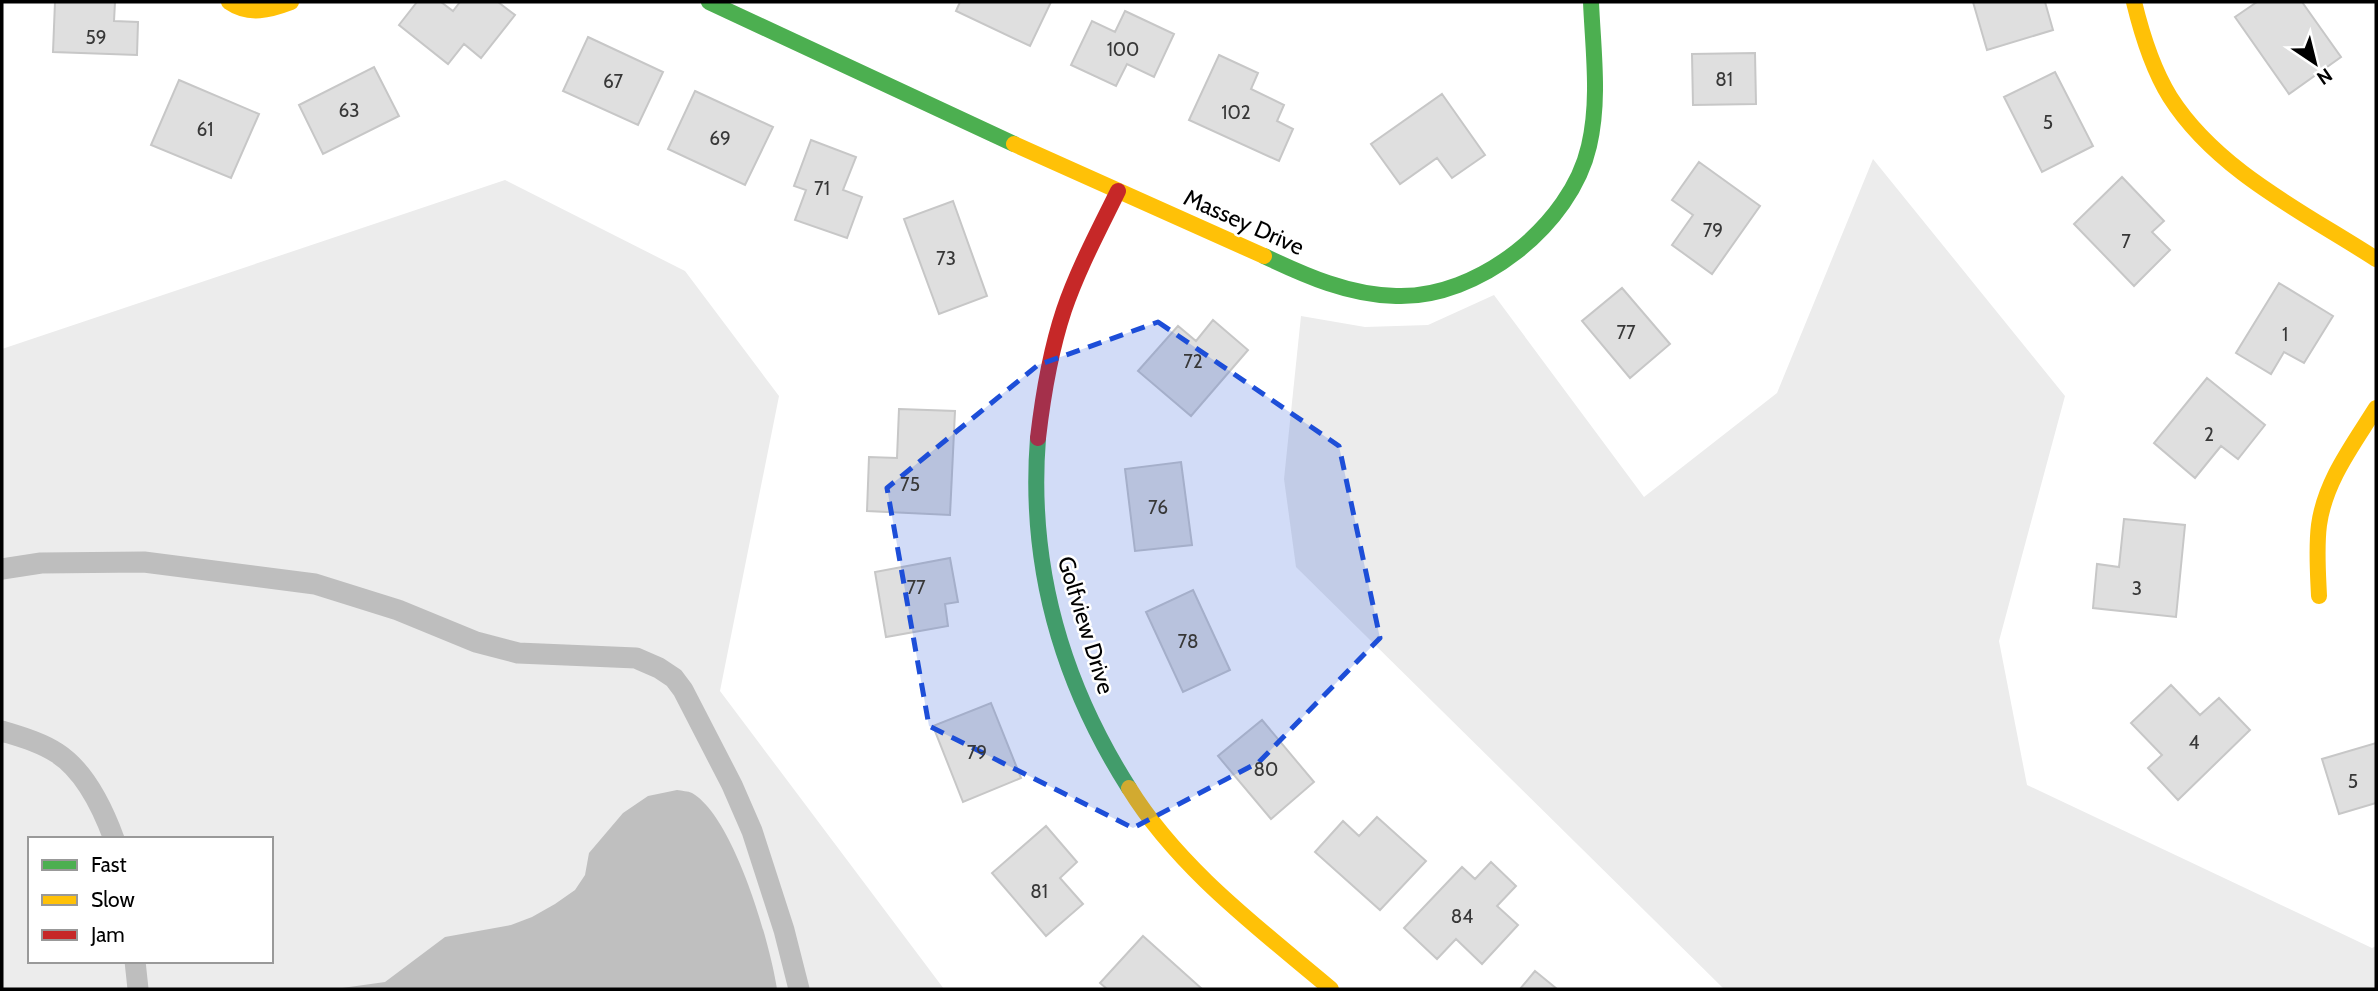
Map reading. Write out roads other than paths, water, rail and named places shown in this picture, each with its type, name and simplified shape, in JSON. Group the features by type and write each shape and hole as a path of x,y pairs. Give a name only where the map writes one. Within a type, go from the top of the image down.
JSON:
{"street":[{"path":"229,2 234,7 264,12 291,2"},
{"name":"Massey Drive","path":"709,2 1118,191 1318,279 1356,292 1393,296 1426,294 1460,283 1491,268 1526,246 1551,223 1565,205 1580,177 1590,146 1594,113 1591,2"},
{"path":"2134,2 2150,57 2163,84 2178,109 2197,132 2248,176 2376,259"},
{"name":"Golfview Drive","path":"1118,191 1059,324 1043,404 1036,498 1039,546 1052,609 1070,670 1094,726 1119,774 1152,822 1189,864 1231,904 1331,989"},
{"path":"2319,596 2319,523 2345,458 2376,408"}],"lane":[{"path":"2,569 41,563 144,562 315,584 398,610 476,642 518,653 625,656 649,662 674,678 683,690 742,807 776,905 799,989"},
{"path":"2,731 36,742 68,761 83,778 108,822 113,837"},
{"path":"135,963 138,989"}]}
